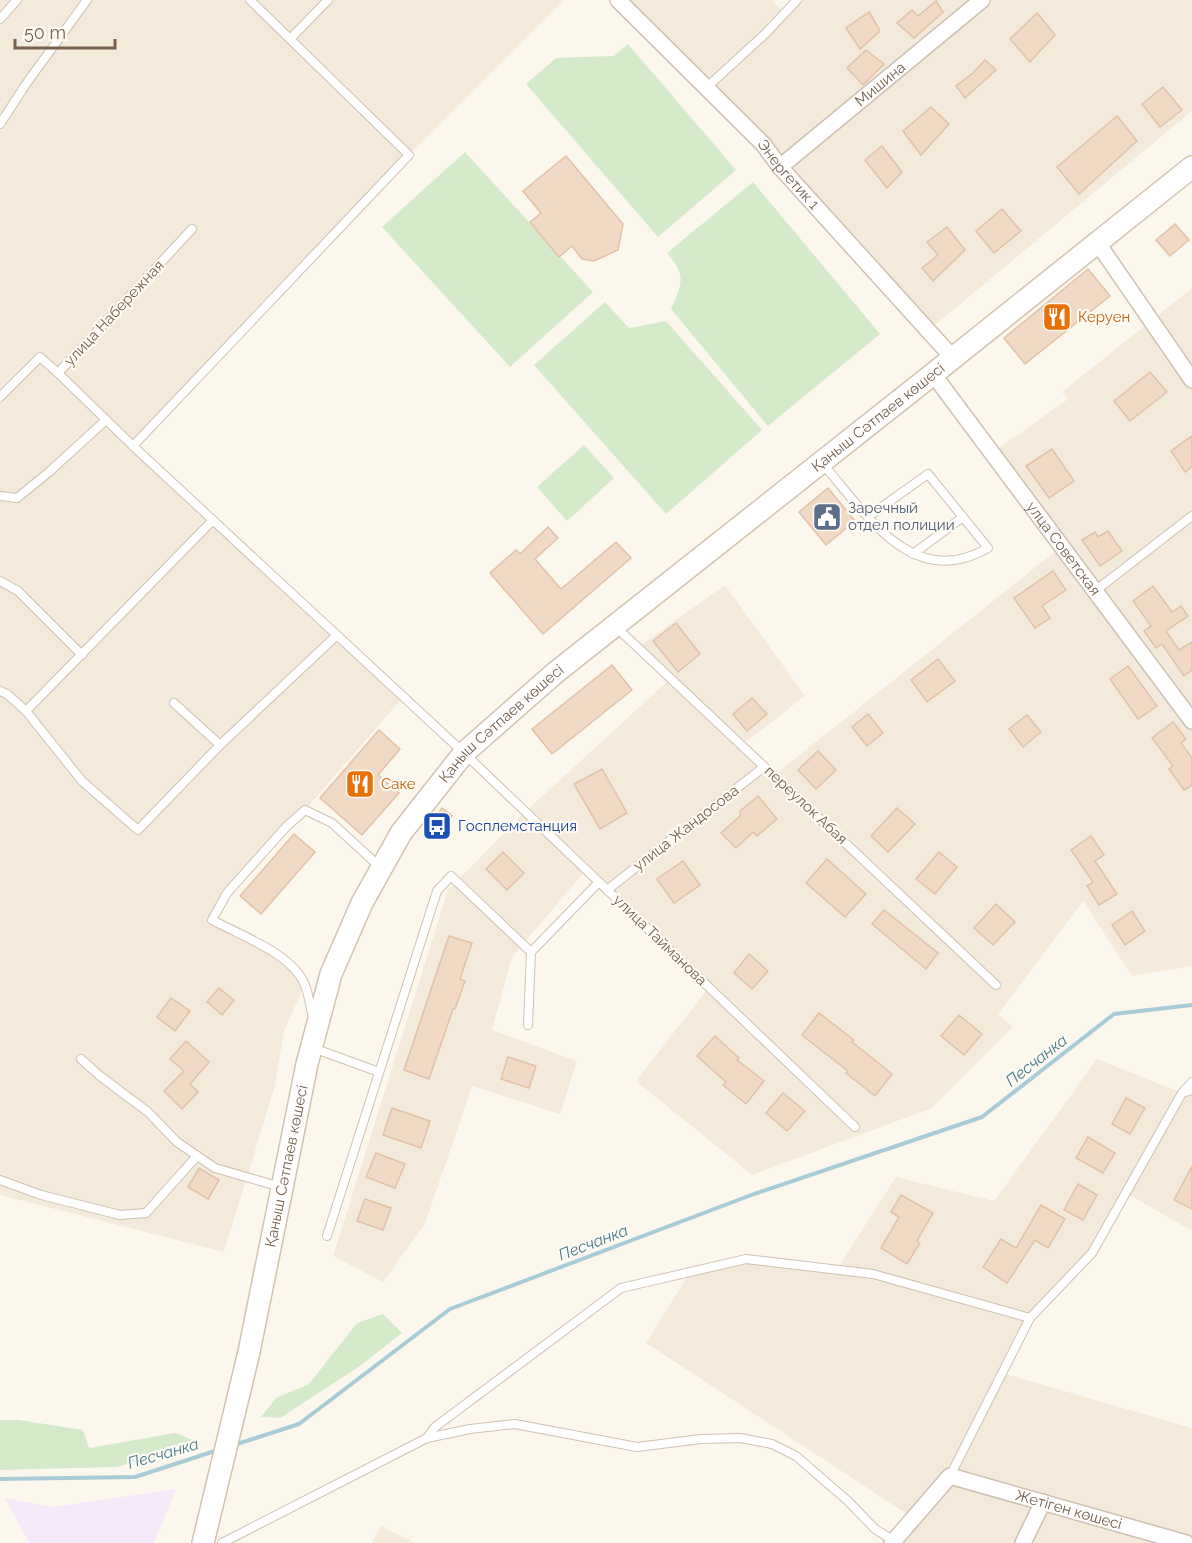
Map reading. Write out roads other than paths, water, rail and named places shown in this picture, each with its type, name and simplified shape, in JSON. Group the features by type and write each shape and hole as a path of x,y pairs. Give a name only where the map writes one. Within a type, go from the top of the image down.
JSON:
{"street":[{"name":"Энергетик 1","path":"618,0 763,144 780,167 953,358"},
{"name":"Мишина","path":"780,167 982,0"},
{"name":"Қаныш Сәтпаев көшесі","path":"206,1534 249,1352 314,1039 331,974 362,903 401,833 464,753 555,673 1192,166"},
{"path":"1097,243 1192,380"},
{"name":"улца Советская","path":"933,374 1192,721"},
{"path":"893,1542 950,1476"},
{"name":"Жетіген көшесі","path":"950,1476 1186,1543"},
{"path":"1023,1543 1043,1502"}],"lane":[{"path":"0,19 17,0"},
{"path":"0,124 87,0"},
{"path":"133,446 409,155 250,0"},
{"path":"290,39 328,0"},
{"path":"706,88 765,34 797,0"},
{"name":"улица Набережная","path":"192,229 58,374 337,635"},
{"path":"0,397 40,357 58,374"},
{"path":"0,496 17,498 50,472 106,420"},
{"path":"822,462 869,516 891,538 913,554 942,562 974,556 988,548 928,474 869,516"},
{"path":"1095,591 1192,516"},
{"path":"913,554 963,517"},
{"path":"26,711 213,520"},
{"path":"0,581 18,591 82,655"},
{"name":"переулок Абая","path":"615,626 996,985"},
{"path":"0,691 7,694 26,711 82,781 138,830 220,745 337,635"},
{"name":"улица Тайманова","path":"337,635 464,753 855,1127"},
{"path":"174,703 220,745"},
{"name":"улица Жандосова","path":"607,890 764,766"},
{"path":"379,1072 314,1039 305,984 293,967 269,950 212,921 227,893 286,827 305,810 332,823 382,868"},
{"path":"327,1236 437,891 451,876 531,952"},
{"path":"528,1025 531,952 599,882"},
{"path":"81,1059 148,1112 177,1142 214,1168 282,1187"},
{"path":"950,1476 1030,1317 1092,1253 1182,1093 1192,1082"},
{"path":"1182,1093 1192,1090"},
{"path":"0,1180 41,1195 120,1215 146,1213 197,1156"},
{"path":"427,1438 435,1427 621,1288 746,1259 873,1274 1030,1317"},
{"path":"226,1542 427,1438 470,1429 515,1424 637,1447 701,1439 740,1438 772,1444 796,1456 848,1501 875,1529 893,1542"}],"waterway":[{"name":"Песчанка","path":"234,1445 299,1424 450,1309 754,1194 982,1117 1114,1014 1192,1005"},
{"name":"Песчанка","path":"0,1479 135,1477 218,1450"}],"place":[{"name":"Керуен","path":"1057,317"},
{"name":"Заречный отдел полиции","path":"827,517"},
{"name":"Саке","path":"360,784"},
{"name":"Госплемстанция","path":"437,826"}]}
